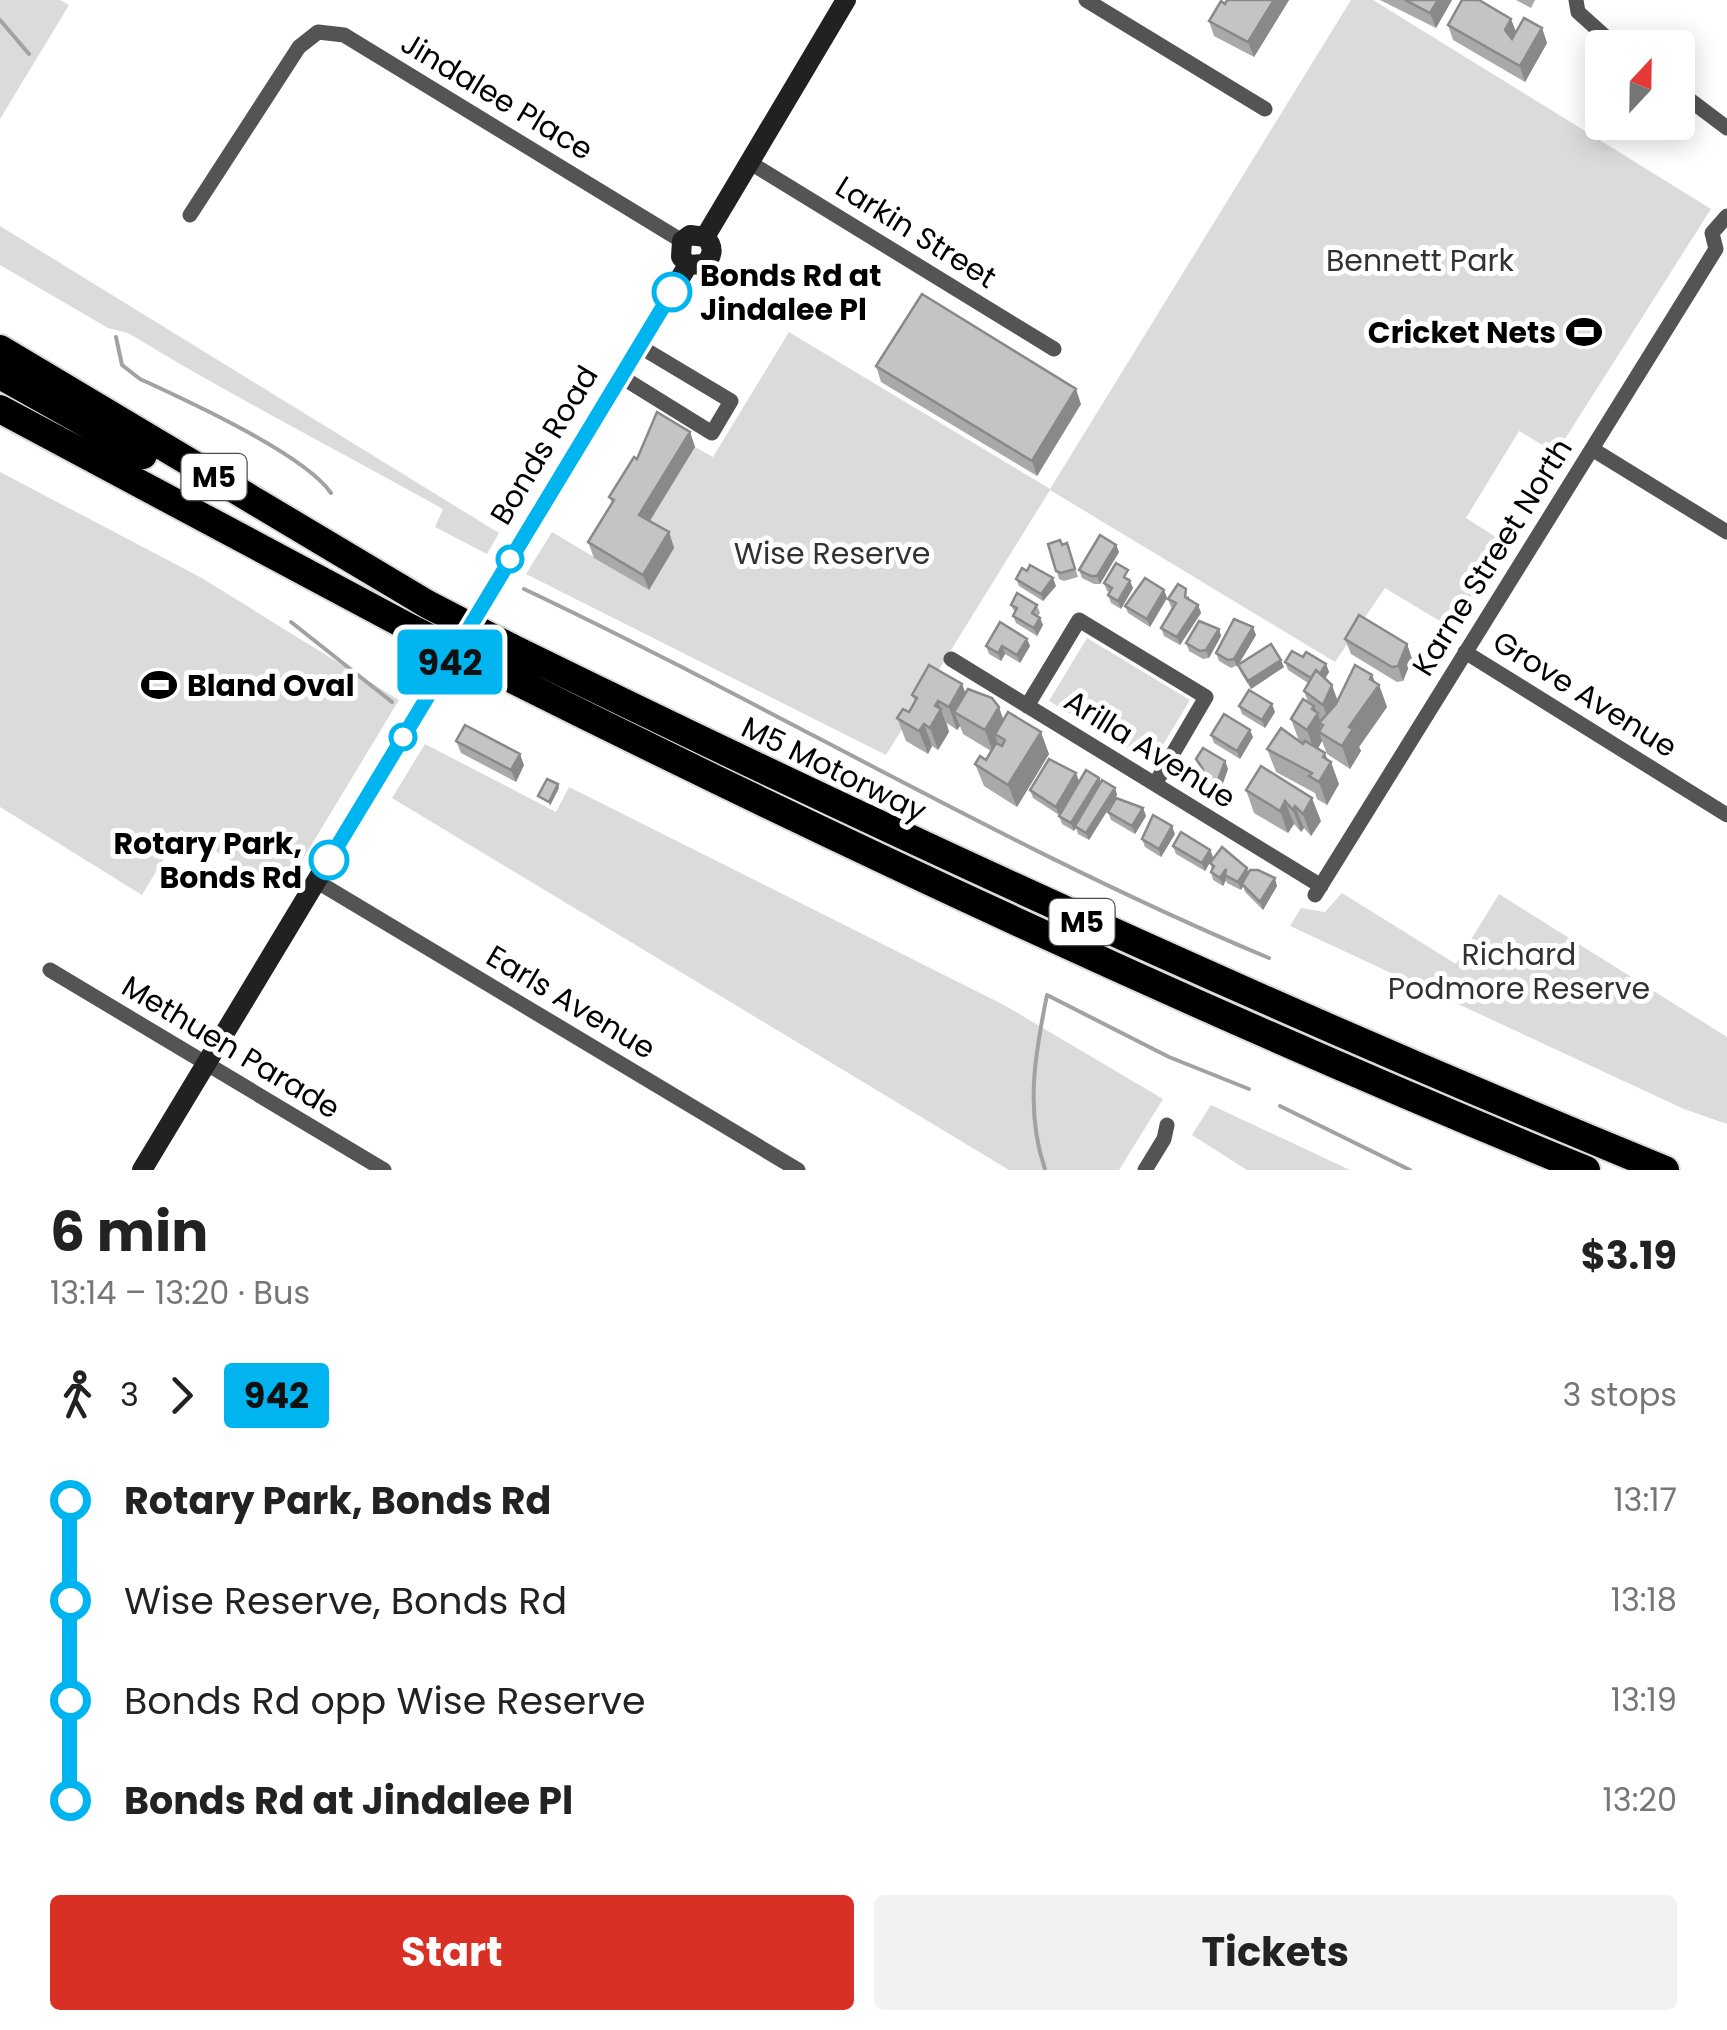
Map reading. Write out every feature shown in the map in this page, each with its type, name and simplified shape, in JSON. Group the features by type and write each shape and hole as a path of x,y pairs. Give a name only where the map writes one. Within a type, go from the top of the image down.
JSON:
{"highway":[{"name":"M5","path":"0,349 428,604"},
{"name":"M5 Motorway","path":"0,376 510,647 1066,914 1315,1025 1665,1170"},
{"name":"M5 Motorway","path":"0,409 412,629 778,812 1320,1059 1586,1170"},
{"name":"M5","path":"0,417 70,448"}],"main road":[{"path":"705,237 846,0"},
{"path":"695,234 705,237 711,245 711,256 699,266 688,265 680,252 682,241 695,234"},
{"name":"Bonds Road","path":"142,1170 688,265"}],"street":[{"path":"1086,0 1265,109"},
{"path":"1576,0 1578,12 1598,30"},
{"name":"Jindalee Place","path":"190,215 298,47 318,32 344,35 682,241"},
{"path":"1695,104 1727,128"},
{"name":"Larkin Street","path":"749,162 1054,349"},
{"name":"Karne Street North","path":"1318,890 1592,449 1721,250 1711,237 1725,222"},
{"path":"620,376 712,433 731,401 639,346"},
{"path":"1592,449 1727,532"},
{"path":"1027,706 1079,620 1206,697 1154,784"},
{"name":"Grove Avenue","path":"1465,652 1727,814"},
{"name":"Arilla Avenue","path":"951,659 1318,890"},
{"name":"Earls Avenue","path":"316,881 798,1170"},
{"name":"Methuen Parade","path":"50,970 384,1170"},
{"path":"1146,1170 1167,1125"}],"green space":[{"path":"0,0 60,0 69,5 0,119"},
{"name":"Bennett Park","path":"1351,0 1373,0 1585,131 1585,140 1599,140 1711,209 1556,453 1519,431 1466,518 1502,541 1453,629 1385,588 1335,662 1050,490 886,755 526,574 552,532 649,590 644,530 695,447 713,457 789,332 1050,489"},
{"path":"0,226 499,533 487,554 435,527 443,509 128,333 108,328 0,265"},
{"path":"0,472 200,577 399,700 283,892 181,830 142,895 0,807"},
{"path":"1087,638 1190,700 1152,763 1049,701"},
{"path":"425,744 556,812 569,787 1004,1005 1163,1099 1119,1170 1009,1170 392,798"},
{"name":"Richard Podmore Reserve","path":"1342,893 1456,964 1499,894 1727,1037 1727,1124 1684,1109 1290,926 1301,908 1325,912"},
{"path":"1211,1105 1350,1170 1247,1170 1192,1135"}],"building":[{"path":"1227,0 1274,0 1248,42 1209,21 1221,1 1225,4"},
{"path":"1405,0 1438,0 1430,13"},
{"path":"1462,0 1479,0 1511,19 1505,30 1512,39 1524,18 1542,28 1520,66 1448,25"},
{"path":"922,294 1076,389 1032,461 876,366"},
{"path":"657,412 690,432 639,515 669,532 643,575 588,542 614,500 609,497 634,457 637,459"},
{"path":"1100,535 1116,545 1097,576 1091,576 1079,570"},
{"path":"1060,540 1062,545 1067,543 1075,569 1061,573 1056,571 1048,544"},
{"path":"1116,563 1128,570 1124,577 1130,581 1118,601 1108,595 1112,588 1104,583"},
{"path":"1030,565 1053,578 1041,594 1016,579 1022,568 1027,571"},
{"path":"1145,578 1164,590 1147,619 1125,606"},
{"path":"1178,584 1186,589 1185,597 1198,605 1177,637 1161,628 1176,603 1168,599"},
{"path":"1017,593 1037,605 1032,613 1040,618 1034,628 1013,616 1017,608 1011,605"},
{"path":"1359,615 1407,644 1398,666 1392,667 1345,639"},
{"path":"1234,619 1253,627 1234,659 1228,660 1216,653"},
{"path":"1199,621 1219,629 1206,650 1200,651 1186,643"},
{"path":"1000,622 1027,639 1017,655 1002,646 998,653 986,646"},
{"path":"1271,644 1281,660 1248,681 1238,665"},
{"path":"1292,651 1303,657 1306,652 1326,664 1320,674 1316,670 1311,678 1285,662"},
{"path":"929,665 962,684 949,707 938,701 935,706 941,709 930,728 924,724 919,731 897,718 903,709 909,712 917,698 912,695"},
{"path":"1355,665 1372,675 1370,679 1379,685 1349,727 1353,729 1342,746 1319,732 1323,725 1319,723 1336,704"},
{"path":"1316,670 1332,685 1323,705 1304,691"},
{"path":"968,689 992,698 999,707 985,730 954,712"},
{"path":"1249,690 1272,704 1262,720 1239,706"},
{"path":"1303,699 1318,713 1307,730 1291,719"},
{"path":"1008,712 1041,732 1008,785 975,764 980,756 986,760 996,743 1002,746 1005,740 995,734"},
{"path":"1224,714 1250,730 1237,751 1211,735"},
{"path":"465,725 520,754 511,770 456,741"},
{"path":"1281,728 1303,744 1305,741 1325,753 1323,757 1331,762 1319,782 1309,776 1312,773 1267,749"},
{"path":"1203,748 1225,761 1216,786 1199,776 1203,769 1196,759"},
{"path":"1049,759 1076,773 1056,807 1030,790"},
{"path":"1261,766 1312,798 1303,814 1285,801 1280,811 1246,790"},
{"path":"1086,770 1099,778 1071,823 1059,816"},
{"path":"547,779 558,784 549,802 538,796"},
{"path":"1102,780 1115,788 1086,833 1075,826"},
{"path":"1116,798 1143,808 1132,826 1108,812"},
{"path":"1153,815 1172,826 1159,849 1142,839"},
{"path":"1181,832 1210,850 1202,863 1173,846"},
{"path":"1222,847 1247,868 1238,882 1225,875 1226,869 1220,878 1211,872 1214,866 1210,863"},
{"path":"1250,870 1275,878 1260,902 1242,884"}],"waterway":[{"path":"0,20 29,54"},
{"path":"116,337 122,365 140,379 271,445 331,493"},
{"path":"524,589 987,826 1269,958"},
{"path":"291,622 392,702"},
{"path":"1045,1169 1034,1104 1036,1061 1047,995 1169,1057 1249,1089"},
{"path":"1280,1106 1410,1170"}],"bus line":[{"name":"942","path":"329,860 672,292"}],"place":[{"name":"Bonds Rd at Jindalee Pl","path":"672,292"},
{"name":"Cricket Nets","path":"1584,332"},
{"name":"Bland Oval","path":"159,685"},
{"name":"Rotary Park, Bonds Rd","path":"329,860"}],"park label":[{"name":"Wise Reserve","path":"832,553"}]}
